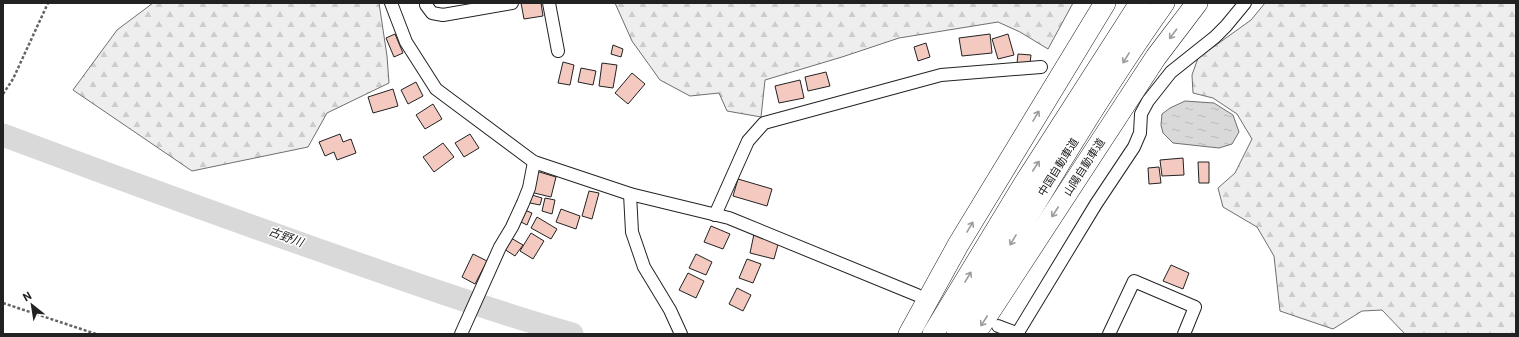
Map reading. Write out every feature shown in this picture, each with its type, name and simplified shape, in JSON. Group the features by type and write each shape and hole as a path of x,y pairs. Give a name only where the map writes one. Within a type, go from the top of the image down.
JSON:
{"highway":[{"path":"909,334 962,239 1105,3"},
{"name":"中国自動車道","path":"933,334 1024,184 1140,3"},
{"name":"中国自動車道","path":"957,334 1046,186 1136,43 1164,3"},
{"name":"山陽自動車道","path":"975,334 1156,57 1197,3"}],"street":[{"path":"391,3 406,42 436,89 534,162 630,194 729,218 917,295"},
{"path":"423,4 432,13 443,15 512,3"},
{"path":"549,3 558,51"},
{"path":"998,326 1018,334 1096,204 1134,147 1140,133 1141,114 1148,101 1171,72 1215,37 1246,3"},
{"path":"715,215 748,142 764,123 941,76 1041,68"},
{"path":"461,334 500,248 523,203 529,188 534,162"},
{"path":"630,194 632,232 644,267 670,310 681,334"},
{"path":"1109,334 1134,281 1195,307 1184,334"}],"path":[{"path":"3,94 13,79 48,3"},
{"path":"3,303 96,334"}],"green space":[{"path":"153,3 379,3 387,56 389,83 327,113 308,147 192,171 73,90 117,30"},
{"path":"615,3 1073,3 1048,49 1020,32 998,22 899,38 765,80 761,117 727,111 719,93 690,96 660,80 632,41"},
{"path":"1265,3 1516,3 1516,334 1405,334 1382,310 1362,311 1333,329 1280,311 1274,256 1257,227 1223,207 1218,188 1235,173 1252,139 1237,114 1213,98 1193,93 1192,75 1198,58 1251,20"}],"water":[{"path":"1185,101 1214,103 1233,115 1239,132 1232,144 1219,148 1173,143 1163,133 1161,125 1162,114 1170,108"}],"building":[{"path":"521,3 541,3 543,16 524,19"},
{"path":"395,34 403,53 394,57 386,38"},
{"path":"990,34 992,53 962,56 959,38"},
{"path":"1008,34 1014,55 998,59 992,39"},
{"path":"926,43 930,57 918,61 914,47"},
{"path":"613,45 623,49 621,57 611,54"},
{"path":"1018,54 1031,55 1030,64 1017,63"},
{"path":"563,62 574,65 570,85 558,83"},
{"path":"602,63 617,65 613,88 599,86"},
{"path":"581,68 596,71 593,85 578,82"},
{"path":"826,72 830,86 808,91 805,77"},
{"path":"632,73 645,84 628,104 615,93"},
{"path":"800,80 804,98 779,103 775,86"},
{"path":"416,82 423,96 408,104 401,90"},
{"path":"393,89 398,106 373,113 368,97"},
{"path":"433,104 442,119 425,129 416,115"},
{"path":"340,134 343,142 351,139 356,153 337,160 334,152 325,156 319,142"},
{"path":"470,134 479,148 464,157 455,143"},
{"path":"443,143 454,157 434,172 423,157"},
{"path":"1183,158 1184,175 1162,176 1160,160"},
{"path":"1198,162 1209,162 1209,183 1199,183"},
{"path":"1159,167 1161,183 1149,184 1148,168"},
{"path":"536,171 556,177 551,197 530,192"},
{"path":"738,179 772,189 767,206 733,196"},
{"path":"589,191 599,193 592,219 582,216"},
{"path":"532,195 542,198 540,205 530,203"},
{"path":"545,198 555,200 552,214 542,211"},
{"path":"522,209 532,213 527,225 517,220"},
{"path":"561,209 580,216 576,229 556,222"},
{"path":"537,217 557,229 551,239 531,228"},
{"path":"711,226 730,234 723,249 704,242"},
{"path":"531,233 544,241 533,259 520,251"},
{"path":"754,234 779,241 774,259 750,253"},
{"path":"511,238 523,245 515,256 504,249"},
{"path":"473,254 487,261 475,284 462,277"},
{"path":"696,254 712,262 706,275 689,268"},
{"path":"747,259 761,264 753,283 739,278"},
{"path":"1171,265 1189,273 1183,289 1163,281"},
{"path":"688,273 704,281 696,298 679,290"},
{"path":"737,288 751,295 743,311 729,304"}],"waterway":[{"name":"古野川","path":"3,135 198,207 380,271 476,304 572,334"}]}
